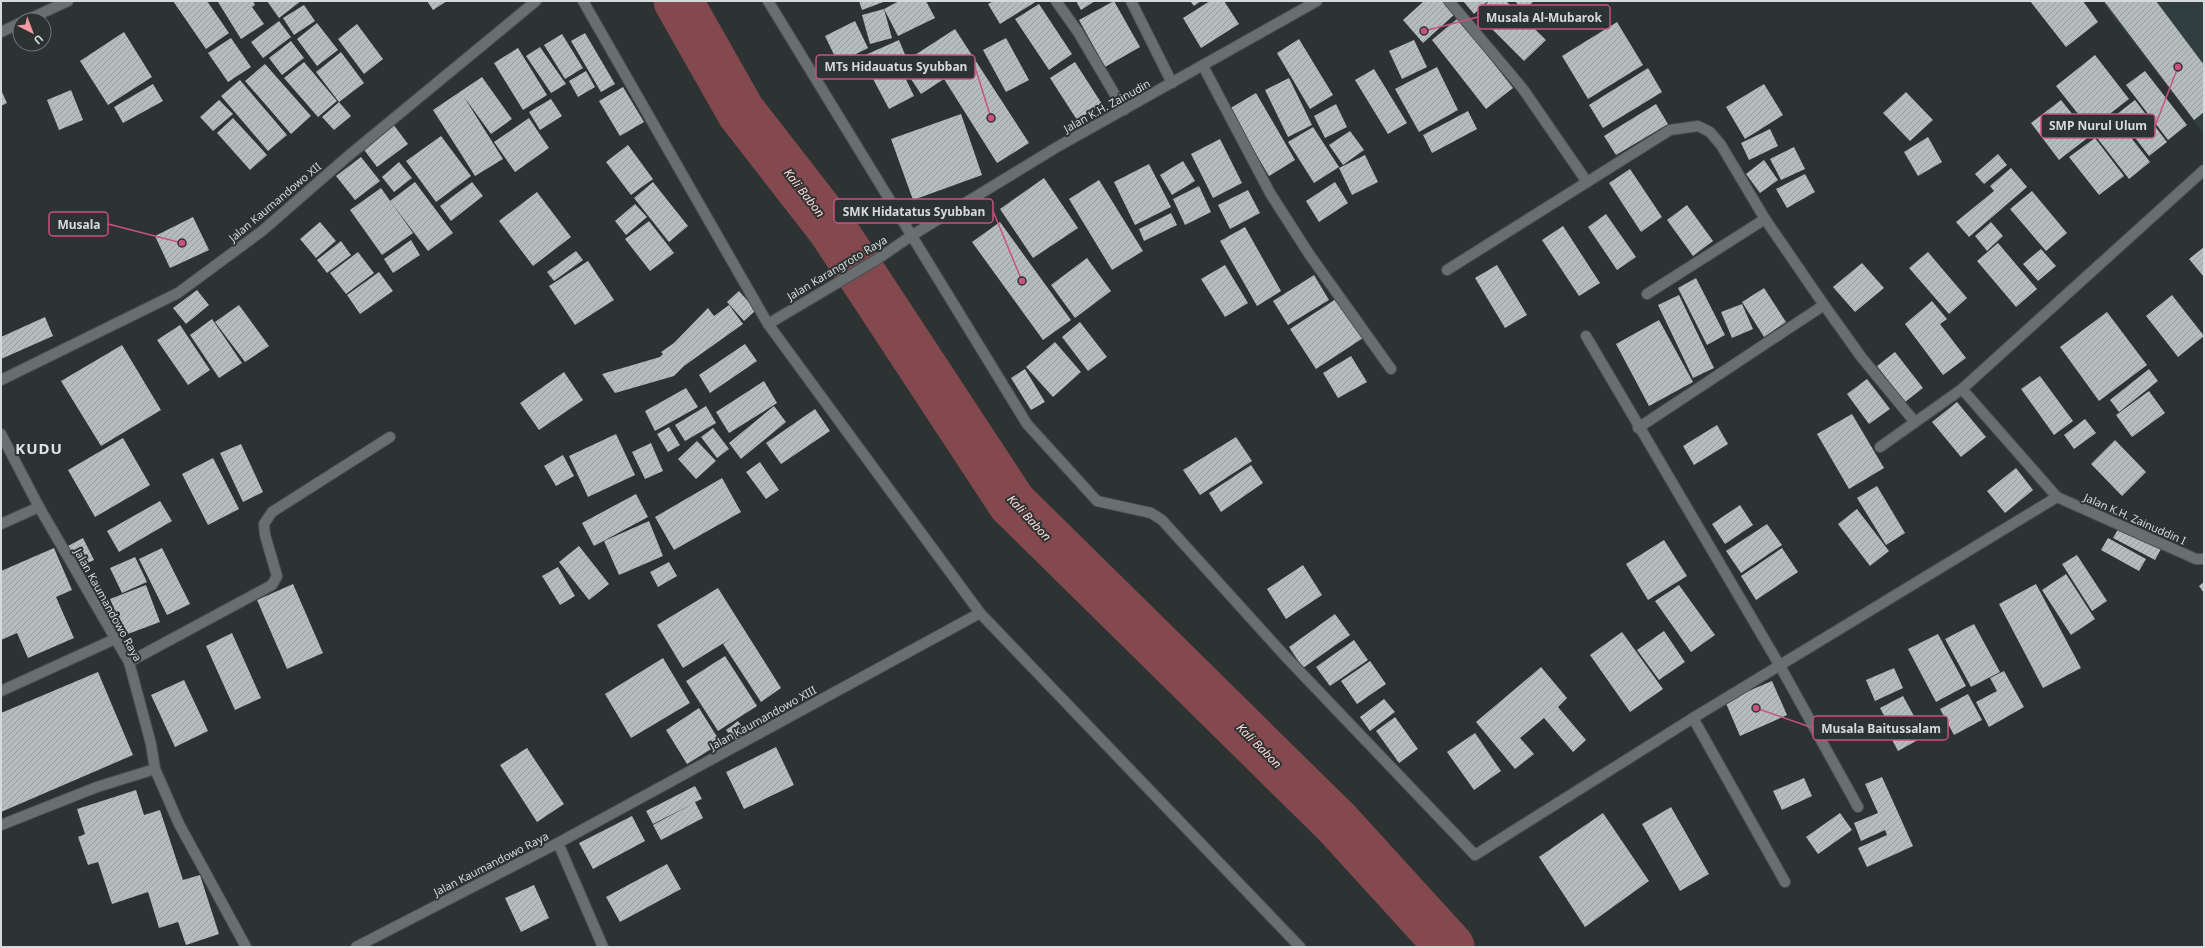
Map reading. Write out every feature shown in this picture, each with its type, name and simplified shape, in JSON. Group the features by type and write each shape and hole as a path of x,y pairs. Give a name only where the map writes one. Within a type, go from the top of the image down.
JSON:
{"street":[{"path":"44,12 68,1"},
{"name":"Jalan Kaumandowo XII","path":"1,380 178,293 262,231 347,157 536,1"},
{"path":"583,1 772,322 980,613 1300,947"},
{"path":"768,1 1027,424 1092,498 1101,502 1151,513 1162,520 1284,656 1475,855 1694,718 2057,497 1962,389"},
{"path":"1056,1 1078,32 1124,110"},
{"path":"1131,1 1172,83"},
{"name":"Jalan K.H. Zainudin","path":"911,236 1057,147 1317,1"},
{"path":"1449,1 1523,89 1587,182"},
{"path":"1,32 12,27"},
{"path":"1203,66 1270,193 1309,254 1391,369"},
{"path":"1447,270 1670,130 1698,126 1710,132 1721,145 1765,219 1824,305 1862,358 1914,421"},
{"path":"1880,447 1914,421 1962,389 2204,170"},
{"path":"1647,294 1765,219"},
{"name":"Jalan Karangroto Raya","path":"772,322 876,260 911,236"},
{"path":"1638,428 1824,305"},
{"path":"1586,336 1638,428 1780,666 1858,807"},
{"name":"Jalan Kaumandowo Raya","path":"1,434 39,507 129,662 151,744 155,769 179,824 246,947"},
{"path":"129,662 272,585 277,576 265,535 264,524 272,512 390,437"},
{"name":"Jalan K.H. Zainuddin I","path":"2057,497 2196,559 2204,559"},
{"path":"1,524 39,507"},
{"name":"Jalan Kaumandowo XIII","path":"558,843 980,613"},
{"path":"1,691 115,640"},
{"path":"1694,718 1785,882"},
{"path":"1,825 97,787 155,769"},
{"name":"Jalan Kaumandowo Raya","path":"356,947 558,843 603,947"}],"shaded area":[{"path":"2101,1 2204,1 2204,134"}],"building":[{"path":"173,1 207,1 229,33 206,49"},
{"path":"253,1 255,5 252,7 264,24 241,39 218,2"},
{"path":"267,1 301,1 279,18"},
{"path":"427,1 447,1 433,10"},
{"path":"859,1 886,1 862,10"},
{"path":"899,1 926,1 935,18 898,36 884,9"},
{"path":"994,1 1037,1 1000,24 988,4"},
{"path":"1076,1 1095,1 1081,10"},
{"path":"1114,1 1140,47 1105,67 1079,20"},
{"path":"1190,1 1201,1 1194,6"},
{"path":"1210,1 1224,1 1239,24 1201,48 1183,18"},
{"path":"1424,1 1446,1 1456,13 1423,43 1403,20"},
{"path":"1463,1 1488,1 1474,14"},
{"path":"1489,1 1506,1 1546,40 1524,61 1477,14"},
{"path":"1515,1 1534,1 1523,11"},
{"path":"2030,1 2083,1 2098,22 2066,47"},
{"path":"2104,1 2156,1 2204,65 2204,112 2194,120"},
{"path":"1039,4 1072,54 1049,70 1015,19"},
{"path":"304,5 315,21 294,35 283,18"},
{"path":"884,9 892,38 870,44 862,15"},
{"path":"1458,18 1513,88 1486,109 1432,40"},
{"path":"279,21 291,37 263,58 251,42"},
{"path":"855,21 868,48 838,63 825,36"},
{"path":"1617,22 1643,65 1588,99 1562,56"},
{"path":"317,23 338,50 317,66 297,39"},
{"path":"357,24 383,59 364,74 338,39"},
{"path":"955,29 1029,143 997,163 944,79 921,94 901,64"},
{"path":"124,32 152,77 108,105 80,61"},
{"path":"585,33 615,84 601,92 571,41"},
{"path":"562,34 583,68 565,79 544,45"},
{"path":"231,38 251,67 228,82 208,53"},
{"path":"1006,38 1029,80 1006,92 983,50"},
{"path":"1299,39 1333,95 1310,109 1277,53"},
{"path":"899,40 906,57 862,77 854,60"},
{"path":"1414,40 1427,67 1402,79 1389,51"},
{"path":"291,41 304,58 282,75 269,58"},
{"path":"540,47 566,84 551,93 526,56"},
{"path":"518,48 547,95 523,110 494,63"},
{"path":"341,52 364,83 339,102 316,72"},
{"path":"2095,55 2129,99 2090,129 2056,86"},
{"path":"304,62 337,101 318,117 284,78"},
{"path":"1075,62 1102,104 1077,120 1050,78"},
{"path":"898,63 914,96 889,109 872,77"},
{"path":"265,64 311,116 291,134 245,81"},
{"path":"1437,67 1458,110 1419,132 1395,89"},
{"path":"1648,68 1662,92 1603,128 1589,105"},
{"path":"1374,69 1407,123 1388,134 1355,80"},
{"path":"586,71 595,87 578,97 569,81"},
{"path":"2145,71 2187,125 2168,140 2126,85"},
{"path":"482,77 512,119 491,134 464,97 503,159 475,176 433,110"},
{"path":"1289,78 1312,125 1288,137 1265,90"},
{"path":"240,80 287,135 268,151 221,96"},
{"path":"153,84 163,101 123,123 114,107"},
{"path":"1764,84 1783,115 1745,139 1726,107"},
{"path":"623,87 644,122 620,136 599,101"},
{"path":"1,90 7,103 1,106"},
{"path":"71,90 83,120 59,130 47,100"},
{"path":"1906,92 1933,120 1910,141 1883,113"},
{"path":"1256,93 1295,160 1269,176 1229,109"},
{"path":"551,99 562,116 540,130 529,112"},
{"path":"219,100 233,114 213,131 200,117"},
{"path":"2061,100 2090,136 2059,160 2031,123"},
{"path":"2135,100 2167,142 2149,156 2117,114"},
{"path":"339,102 351,116 334,130 322,117"},
{"path":"1336,104 1347,127 1325,138 1314,116"},
{"path":"1656,104 1668,124 1616,155 1604,136"},
{"path":"1468,111 1477,129 1432,153 1423,135"},
{"path":"961,114 982,175 913,200 891,139"},
{"path":"2115,117 2150,162 2129,179 2094,134"},
{"path":"233,118 267,155 250,170 217,133"},
{"path":"529,118 549,148 515,172 494,142"},
{"path":"393,124 408,144 377,167 362,147"},
{"path":"1313,127 1339,167 1314,183 1288,142"},
{"path":"1770,129 1778,146 1749,160 1741,143"},
{"path":"1350,131 1364,150 1343,165 1329,145"},
{"path":"441,136 471,176 436,202 406,161"},
{"path":"1928,137 1942,162 1918,176 1904,152"},
{"path":"2095,138 2124,176 2099,195 2069,157"},
{"path":"1220,139 1242,183 1213,198 1191,154"},
{"path":"628,145 653,179 631,195 606,162"},
{"path":"1794,147 1805,169 1781,180 1770,159"},
{"path":"1998,154 2007,165 1984,184 1975,174"},
{"path":"1365,155 1378,182 1352,195 1339,168"},
{"path":"361,157 380,181 355,200 336,176"},
{"path":"1764,160 1778,180 1760,193 1746,174"},
{"path":"1183,161 1195,181 1172,195 1160,175"},
{"path":"399,162 412,178 394,192 382,177"},
{"path":"1149,164 1171,207 1135,225 1114,182"},
{"path":"2011,168 2027,187 1969,237 1956,222 1994,191 1990,186"},
{"path":"1630,169 1662,217 1641,232 1609,183"},
{"path":"1805,174 1815,192 1787,208 1776,189"},
{"path":"1044,178 1078,228 1033,258 1000,209"},
{"path":"1099,180 1143,251 1112,270 1069,199"},
{"path":"415,182 453,233 428,251 390,201"},
{"path":"472,182 483,196 451,221 440,206"},
{"path":"653,182 688,226 669,242 634,198"},
{"path":"1335,182 1348,203 1319,222 1306,201"},
{"path":"1199,186 1211,212 1185,225 1173,199"},
{"path":"381,188 413,233 382,255 350,210"},
{"path":"1248,190 1260,213 1230,229 1218,205"},
{"path":"2032,191 2067,233 2046,251 2010,209"},
{"path":"537,192 571,237 533,266 499,221"},
{"path":"635,204 647,217 626,235 615,221"},
{"path":"1687,205 1713,241 1693,256 1667,220"},
{"path":"1171,213 1177,225 1144,241 1139,229"},
{"path":"1606,214 1636,257 1617,270 1588,227"},
{"path":"193,217 209,250 170,268 155,236"},
{"path":"649,221 674,253 650,271 625,239"},
{"path":"320,222 336,241 316,258 300,239"},
{"path":"1000,222 1071,320 1043,340 972,242"},
{"path":"1991,222 2003,236 1987,251 1975,236"},
{"path":"1563,226 1600,283 1579,296 1542,240"},
{"path":"1245,227 1281,291 1257,306 1220,241"},
{"path":"411,240 420,255 393,273 384,259"},
{"path":"341,241 351,255 327,273 317,260"},
{"path":"1998,243 2037,289 2016,307 1977,261"},
{"path":"2204,247 2204,277 2189,259"},
{"path":"2041,249 2056,266 2038,281 2023,264"},
{"path":"576,251 583,260 554,281 547,272"},
{"path":"358,252 374,273 346,294 330,273"},
{"path":"1928,252 1967,298 1949,314 1909,268"},
{"path":"1087,258 1111,291 1075,318 1051,285"},
{"path":"588,261 614,300 575,325 549,286"},
{"path":"1862,263 1884,288 1855,312 1833,287"},
{"path":"1225,265 1248,303 1225,317 1201,279"},
{"path":"1497,265 1527,315 1505,328 1475,278"},
{"path":"379,272 393,291 360,314 347,295"},
{"path":"1314,275 1329,300 1288,325 1273,301"},
{"path":"1696,278 1725,335 1707,345 1678,288"},
{"path":"1764,288 1786,322 1764,337 1742,302"},
{"path":"197,290 209,305 186,324 173,308"},
{"path":"739,291 756,310 744,321 727,302"},
{"path":"1679,295 1714,368 1693,378 1658,305"},
{"path":"2172,295 2204,336 2178,357 2146,316"},
{"path":"1336,299 1363,338 1316,369 1290,329"},
{"path":"1932,301 1947,319 1940,324 1966,358 1943,375 1905,324"},
{"path":"1742,304 1753,329 1732,338 1721,312"},
{"path":"239,305 269,346 245,362 215,322"},
{"path":"729,305 743,324 684,366 674,376 615,393 602,374 660,357 663,354 661,352 674,343 708,308 714,316"},
{"path":"2107,312 2147,365 2099,401 2060,347"},
{"path":"45,317 53,336 1,359 1,337"},
{"path":"212,319 242,363 219,378 190,335"},
{"path":"1659,320 1693,382 1649,406 1616,344"},
{"path":"1080,322 1107,357 1088,371 1062,337"},
{"path":"180,325 210,370 188,385 157,340"},
{"path":"1055,342 1081,372 1053,397 1026,367"},
{"path":"745,344 757,361 710,393 699,375"},
{"path":"122,345 161,410 101,446 61,381"},
{"path":"1895,352 1923,388 1905,402 1877,366"},
{"path":"1351,356 1367,382 1338,398 1323,373"},
{"path":"1025,369 1045,402 1031,410 1011,378"},
{"path":"2149,369 2158,381 2119,412 2110,400"},
{"path":"564,372 583,400 539,430 520,403"},
{"path":"2040,376 2073,421 2054,435 2021,389"},
{"path":"1867,379 1890,409 1869,424 1847,394"},
{"path":"764,381 777,403 729,433 716,412"},
{"path":"686,388 698,407 655,431 645,411"},
{"path":"2149,391 2165,413 2132,437 2116,415"},
{"path":"1957,402 1986,437 1961,457 1932,422"},
{"path":"706,406 716,423 685,441 675,425"},
{"path":"774,406 786,422 741,459 729,443"},
{"path":"815,409 830,431 781,464 766,443"},
{"path":"1852,414 1884,468 1849,489 1817,434"},
{"path":"2085,419 2096,433 2074,449 2064,435"},
{"path":"1717,425 1728,444 1694,465 1683,446"},
{"path":"669,427 680,445 668,452 657,434"},
{"path":"713,428 729,449 717,458 701,437"},
{"path":"616,434 635,475 588,497 569,456"},
{"path":"1236,437 1252,461 1200,495 1183,470"},
{"path":"123,438 150,485 95,517 68,470"},
{"path":"2115,440 2146,472 2122,496 2091,464"},
{"path":"697,441 716,461 696,479 678,459"},
{"path":"651,443 663,471 645,479 632,452"},
{"path":"241,444 263,492 243,502 220,453"},
{"path":"563,455 574,476 556,486 544,466"},
{"path":"213,458 239,509 208,525 182,474"},
{"path":"760,462 779,490 766,499 746,472"},
{"path":"1251,465 1263,483 1221,512 1209,493"},
{"path":"2016,468 2033,490 2005,513 1987,491"},
{"path":"722,478 741,512 674,550 655,517"},
{"path":"1877,486 1905,533 1886,545 1857,498"},
{"path":"636,494 648,517 594,546 582,523"},
{"path":"160,501 172,521 119,552 107,531"},
{"path":"1740,505 1753,525 1725,544 1712,524"},
{"path":"1857,509 1889,551 1870,566 1838,524"},
{"path":"649,521 663,556 619,575 604,541"},
{"path":"1767,524 1782,545 1741,573 1726,551"},
{"path":"2120,526 2161,549 2155,560 2113,538"},
{"path":"83,538 94,560 79,567 68,546"},
{"path":"2108,538 2146,559 2139,571 2101,550"},
{"path":"1664,540 1687,576 1648,600 1626,564"},
{"path":"579,546 609,584 589,600 559,562"},
{"path":"54,548 72,590 56,597 74,638 28,658 17,633 1,640 1,571"},
{"path":"162,548 190,604 167,615 139,559"},
{"path":"1782,548 1798,572 1756,600 1741,576"},
{"path":"2077,555 2107,601 2092,611 2062,564"},
{"path":"135,557 147,582 122,593 110,568"},
{"path":"669,562 677,576 658,587 650,572"},
{"path":"1303,565 1322,595 1286,619 1267,589"},
{"path":"558,567 575,596 560,605 542,576"},
{"path":"2066,574 2095,619 2071,635 2042,590"},
{"path":"2204,582 2204,593 2199,586"},
{"path":"293,584 323,653 287,669 257,600"},
{"path":"2036,584 2081,668 2043,688 1999,604"},
{"path":"146,585 160,622 125,635 110,599"},
{"path":"1679,585 1715,635 1691,652 1655,601"},
{"path":"718,588 781,688 761,702 723,644 732,638 683,668 657,625"},
{"path":"1335,614 1350,635 1303,668 1289,647"},
{"path":"1974,624 2000,672 1971,687 1945,639"},
{"path":"1664,631 1685,662 1659,680 1637,650"},
{"path":"1622,632 1663,689 1630,712 1590,655"},
{"path":"232,633 261,698 235,710 206,646"},
{"path":"1938,634 1966,686 1936,702 1908,649"},
{"path":"1354,640 1368,660 1330,686 1316,667"},
{"path":"725,656 757,706 718,731 686,681"},
{"path":"663,658 690,703 631,738 605,694"},
{"path":"1370,661 1386,684 1357,704 1341,681"},
{"path":"1541,667 1567,698 1558,707 1586,740 1573,752 1544,718 1520,738 1534,754 1515,769 1476,722"},
{"path":"1894,668 1903,688 1875,701 1866,680"},
{"path":"2004,671 2024,707 1989,727 1976,702 1997,691 1990,678"},
{"path":"98,672 133,755 1,812 1,713"},
{"path":"184,680 208,731 175,747 151,695"},
{"path":"1772,681 1787,715 1740,736 1725,701"},
{"path":"1968,694 1982,720 1954,735 1940,709"},
{"path":"1903,696 1914,716 1891,729 1880,708"},
{"path":"1384,699 1395,712 1370,731 1360,717"},
{"path":"699,708 721,743 687,764 666,730"},
{"path":"1395,717 1418,749 1399,763 1376,731"},
{"path":"738,721 747,734 735,742 726,730"},
{"path":"1917,721 1925,736 1898,751 1890,736"},
{"path":"1475,733 1501,771 1474,790 1447,752"},
{"path":"776,747 794,785 744,809 726,772"},
{"path":"527,748 564,804 537,822 500,765"},
{"path":"1882,777 1913,846 1867,867 1858,848 1887,835 1885,830 1861,841 1854,823 1878,813 1865,784"},
{"path":"1804,778 1812,796 1782,810 1773,791"},
{"path":"695,786 702,799 695,802 703,818 661,840 653,825 694,803 653,824 646,811"},
{"path":"136,790 144,815 160,810 183,880 200,875 219,934 186,945 178,922 159,928 148,892 112,904 98,862 88,865 78,837 85,834 77,809"},
{"path":"1671,807 1709,874 1680,891 1642,824"},
{"path":"1603,813 1649,881 1585,927 1539,857"},
{"path":"1840,813 1852,830 1818,854 1806,837"},
{"path":"632,816 645,841 593,869 579,843"},
{"path":"667,864 681,889 620,922 606,897"},
{"path":"534,885 549,918 521,932 505,898"}],"waterway":[{"name":"Kali Babon","path":"678,1 741,112 832,229 1012,503 1337,823 1450,947"}],"place":[{"name":"Musala Al-Mubarok","path":"1424,31"},
{"name":"SMP Nurul Ulum","path":"2178,67"},
{"name":"MTs Hidauatus Syubban","path":"991,118"},
{"name":"Musala","path":"182,243"},
{"name":"SMK Hidatatus Syubban","path":"1022,281"},
{"name":"Musala Baitussalam","path":"1756,708"}],"district":[{"name":"KUDU","path":"39,449"}]}
